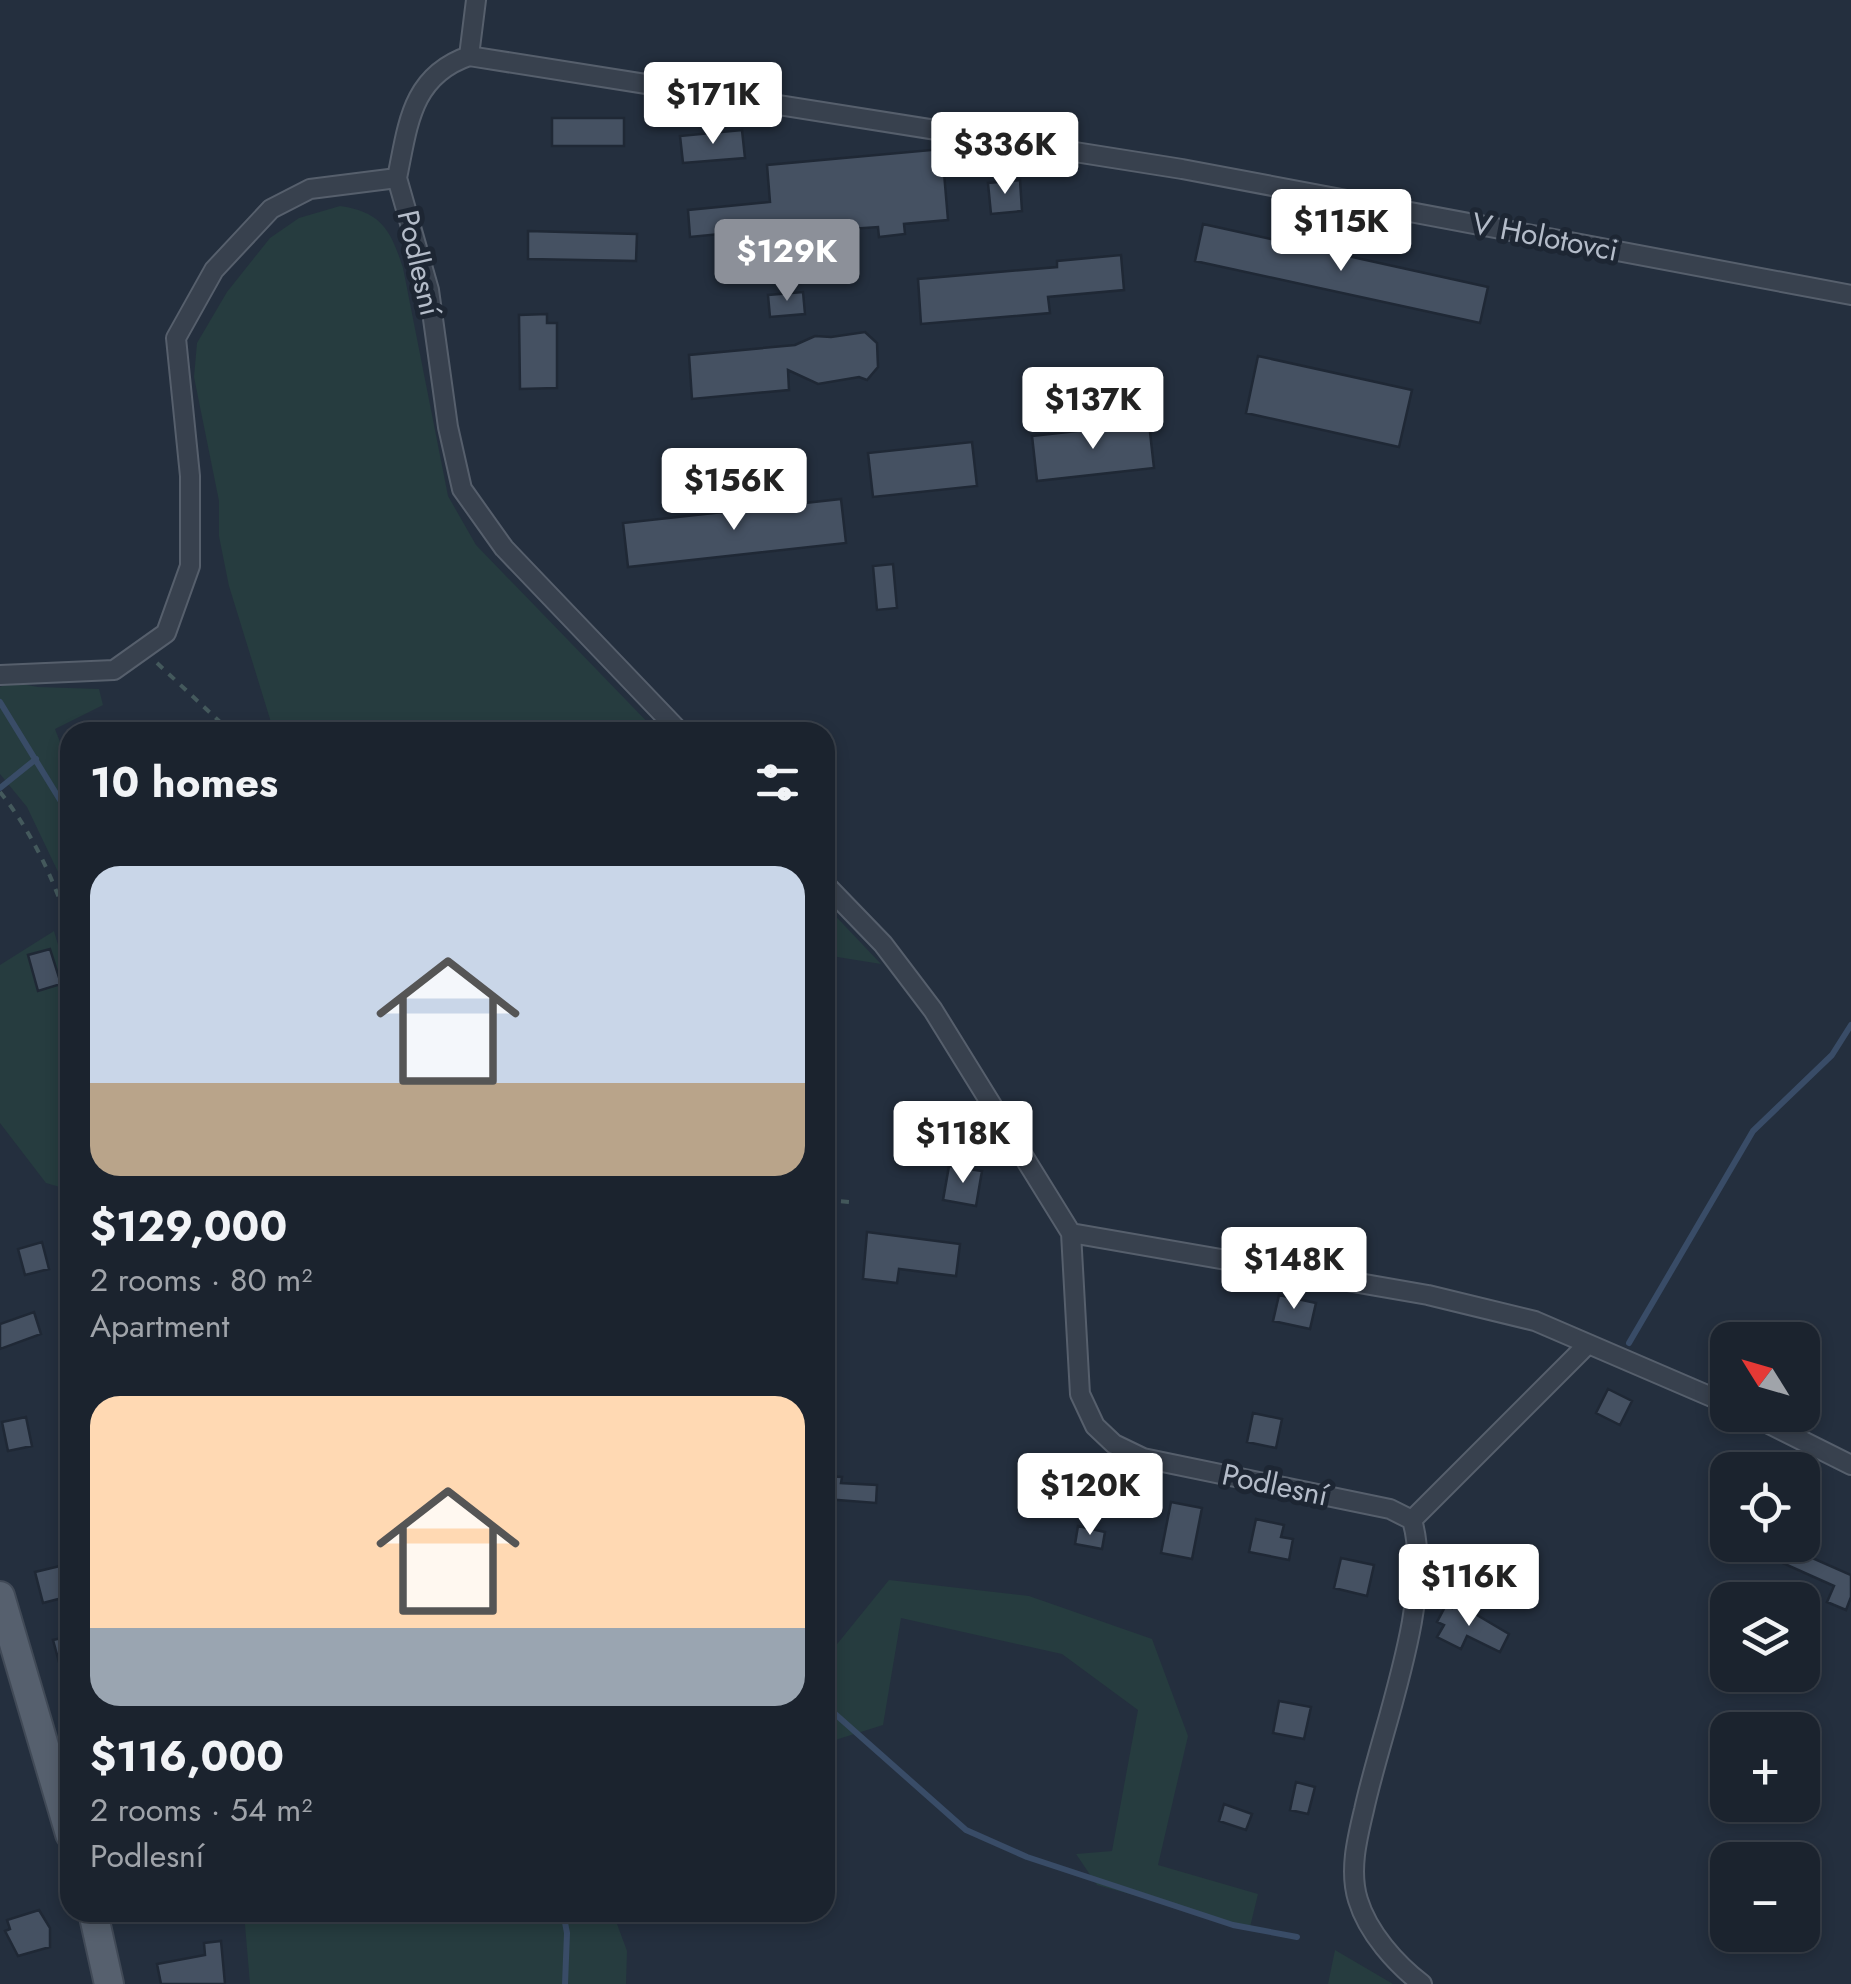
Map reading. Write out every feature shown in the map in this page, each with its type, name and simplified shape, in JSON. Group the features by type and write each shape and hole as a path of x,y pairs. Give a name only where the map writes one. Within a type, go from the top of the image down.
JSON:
{"main road":[{"path":"0,1596 60,1800"},
{"path":"95,1922 109,1984"}],"street":[{"path":"397,178 410,112 430,78 446,64 469,56 476,0"},
{"name":"V Holotovci","path":"469,56 1182,169 1851,295"},
{"name":"Podlesní","path":"0,675 114,670 166,633 190,566 190,476 176,338 214,270 271,209 310,188 397,178 429,290 448,427 462,489 504,548 670,722"},
{"name":"Podlesní","path":"835,894 883,944 933,1010 1071,1233 1080,1394 1095,1426 1114,1444 1143,1458 1390,1509 1412,1520"},
{"path":"1071,1233 1428,1295 1534,1320 1710,1396"},
{"path":"1422,1984 1405,1971 1370,1924 1358,1900 1354,1853 1408,1638 1420,1565 1412,1520 1588,1345"},
{"path":"1785,1432 1851,1465"}],"path":[{"path":"142,649 220,722"},
{"path":"0,792 20,816 60,899"},
{"path":"835,1201 850,1202"}],"green space":[{"path":"340,206 366,213 383,225 403,268 448,496 476,545 647,722 271,722 229,586 219,536 219,501 194,377 197,343 227,292 270,238 299,218"},
{"path":"10,682 99,689 103,705 69,722 60,722 55,729 60,742 60,876 27,807 0,774 0,687"},
{"path":"835,916 881,964 835,957"},
{"path":"54,931 60,952 60,1187 46,1183 0,1123 0,965"},
{"path":"889,1580 1029,1596 1152,1639 1188,1736 1158,1865 1258,1894 1250,1927 1097,1885 1076,1854 1112,1851 1138,1710 1062,1654 901,1618 883,1725 835,1740 835,1647"},
{"path":"245,1922 616,1922 627,1951 626,1984 250,1984"},
{"path":"1335,1950 1393,1984 1328,1984"}],"building":[{"path":"552,118 624,118 624,146 552,146"},
{"path":"742,130 745,158 683,163 680,136"},
{"path":"942,149 948,220 904,224 905,234 879,237 878,227 836,230 837,242 820,244 819,232 773,236 773,229 690,237 688,210 770,202 767,165"},
{"path":"1020,180 1022,211 991,214 988,183"},
{"path":"1203,224 1488,287 1480,323 1195,261"},
{"path":"528,231 637,234 636,261 528,259"},
{"path":"1121,255 1124,290 1048,297 1050,313 921,324 918,279 1057,267 1057,261"},
{"path":"803,292 805,314 770,317 768,295"},
{"path":"547,314 547,323 557,323 557,388 520,389 519,315"},
{"path":"865,332 877,343 878,367 867,380 859,377 818,384 788,370 789,390 692,399 689,355 795,345 815,336"},
{"path":"1258,356 1412,390 1399,447 1246,413"},
{"path":"1149,423 1154,468 1037,481 1032,436"},
{"path":"972,442 977,486 873,497 868,453"},
{"path":"841,499 846,543 628,567 623,523"},
{"path":"893,564 897,608 877,610 873,566"},
{"path":"50,949 60,984 38,991 28,955"},
{"path":"949,1166 982,1171 976,1206 943,1200"},
{"path":"867,1232 960,1244 956,1276 899,1269 897,1283 863,1279"},
{"path":"42,1242 49,1269 25,1275 18,1249"},
{"path":"1279,1295 1316,1303 1310,1329 1273,1321"},
{"path":"34,1312 41,1334 0,1349 0,1324"},
{"path":"1608,1389 1632,1401 1620,1425 1596,1413"},
{"path":"1253,1413 1282,1419 1276,1448 1247,1442"},
{"path":"26,1417 32,1446 8,1451 2,1422"},
{"path":"1089,1472 1130,1480 1125,1505 1084,1497"},
{"path":"835,1477 842,1477 841,1483 877,1485 876,1503 835,1500"},
{"path":"1171,1502 1202,1508 1192,1559 1161,1553"},
{"path":"1256,1519 1284,1525 1281,1537 1293,1539 1289,1560 1249,1552"},
{"path":"1078,1526 1105,1532 1102,1549 1075,1544"},
{"path":"1341,1558 1374,1565 1367,1596 1334,1588"},
{"path":"1820,1561 1851,1575 1851,1597 1846,1610 1827,1602 1834,1586 1780,1562"},
{"path":"60,1566 60,1599 43,1603 35,1572"},
{"path":"1455,1602 1509,1634 1500,1652 1467,1636 1461,1649 1437,1637 1444,1625 1437,1622 1446,1605 1452,1608"},
{"path":"60,1638 60,1666 53,1640"},
{"path":"1279,1701 1311,1707 1304,1739 1273,1733"},
{"path":"1296,1782 1315,1787 1308,1814 1290,1810"},
{"path":"1224,1804 1252,1814 1246,1830 1219,1821"},
{"path":"39,1910 50,1928 50,1947 18,1956 5,1931 10,1929 7,1920"},
{"path":"221,1941 225,1984 161,1984 157,1964 205,1955 204,1943"}],"waterway":[{"path":"0,702 60,800"},
{"path":"0,788 36,759"},
{"path":"1629,1343 1753,1131 1832,1055 1851,1025"},
{"path":"835,1714 966,1830 1027,1857 1233,1925 1297,1937"},
{"path":"565,1922 565,1984"}]}
